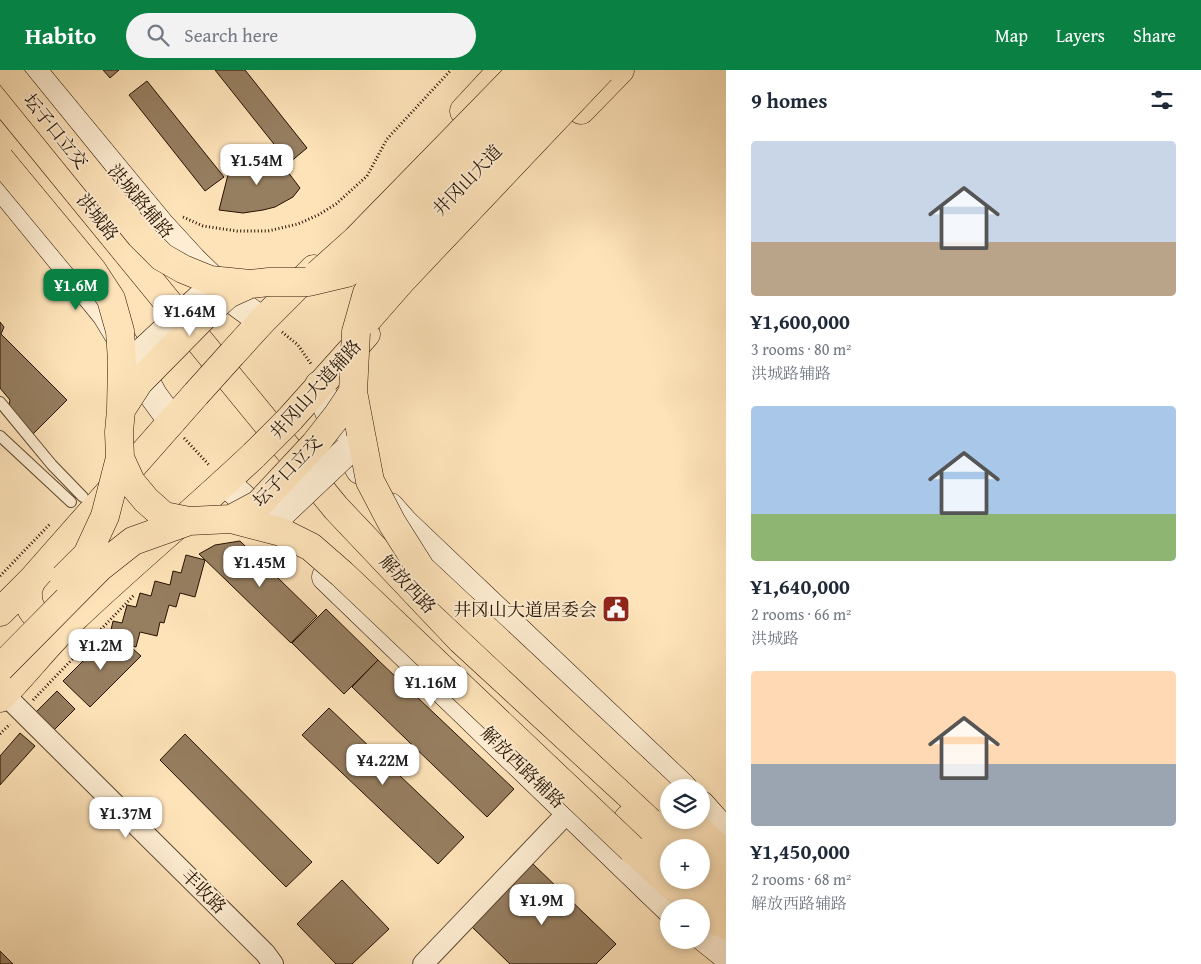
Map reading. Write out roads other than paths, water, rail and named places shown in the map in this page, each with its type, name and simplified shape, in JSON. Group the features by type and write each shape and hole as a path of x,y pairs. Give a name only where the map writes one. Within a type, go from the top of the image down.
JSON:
{"main road":[{"name":"坛子口立交","path":"6,70 140,235 162,257 210,280 250,284 309,282 347,273"},
{"name":"洪城路辅路","path":"32,70 160,225 216,284 232,299 262,321"},
{"path":"0,612 32,580 262,321 502,70"},
{"path":"309,282 356,240 522,70"},
{"name":"井冈山大道","path":"347,273 379,248 550,70"},
{"name":"井冈山大道","path":"367,293 390,259 572,70"},
{"path":"356,332 402,278 601,70"},
{"name":"井冈山大道辅路","path":"6,693 71,621 225,482 289,420 405,290 620,70"},
{"name":"洪城路","path":"0,97 247,413"},
{"path":"459,116 473,114 487,117 500,124 510,133 521,159 520,174"},
{"name":"洪城路","path":"0,126 247,413"},
{"name":"坛子口立交","path":"0,159 92,270 111,299 120,331 122,361 119,432 120,458 131,482 146,500 164,516 189,521 231,519 259,504 284,479 337,416 352,392 356,332 367,293"},
{"path":"0,184 106,314 153,395 172,421"},
{"path":"134,360 216,284"},
{"name":"坛子口立交","path":"121,410 139,382 210,310 228,294 250,284"},
{"path":"319,385 334,425 365,478 405,524 674,779"},
{"path":"352,392 370,481 392,523 421,569 660,793"},
{"name":"解放西路","path":"247,413 462,640 677,839"},
{"name":"解放西路","path":"247,413 322,519 450,649 660,848"},
{"path":"271,523 348,450"},
{"path":"0,643 87,555 105,516 120,458"},
{"name":"解放西路辅路","path":"225,482 271,523 660,899"},
{"path":"231,519 281,532 311,547 342,574 686,899"},
{"path":"6,693 100,567 133,540 189,521"},
{"path":"32,580 28,588 28,596 29,605 33,612 47,623 63,624 71,621"},
{"path":"710,816 726,833"},
{"path":"698,829 720,850 726,859"},
{"path":"710,869 726,883"},
{"path":"702,889 726,911"},
{"path":"710,919 726,925"},
{"path":"710,943 726,956"}],"street":[{"name":"丰收路","path":"6,693 266,952 273,964"},
{"path":"423,964 569,811"}],"lane":[{"path":"0,402 52,465 83,496"},
{"path":"0,436 71,502"}],"place":[{"name":"井冈山大道居委会","path":"616,609"}]}
